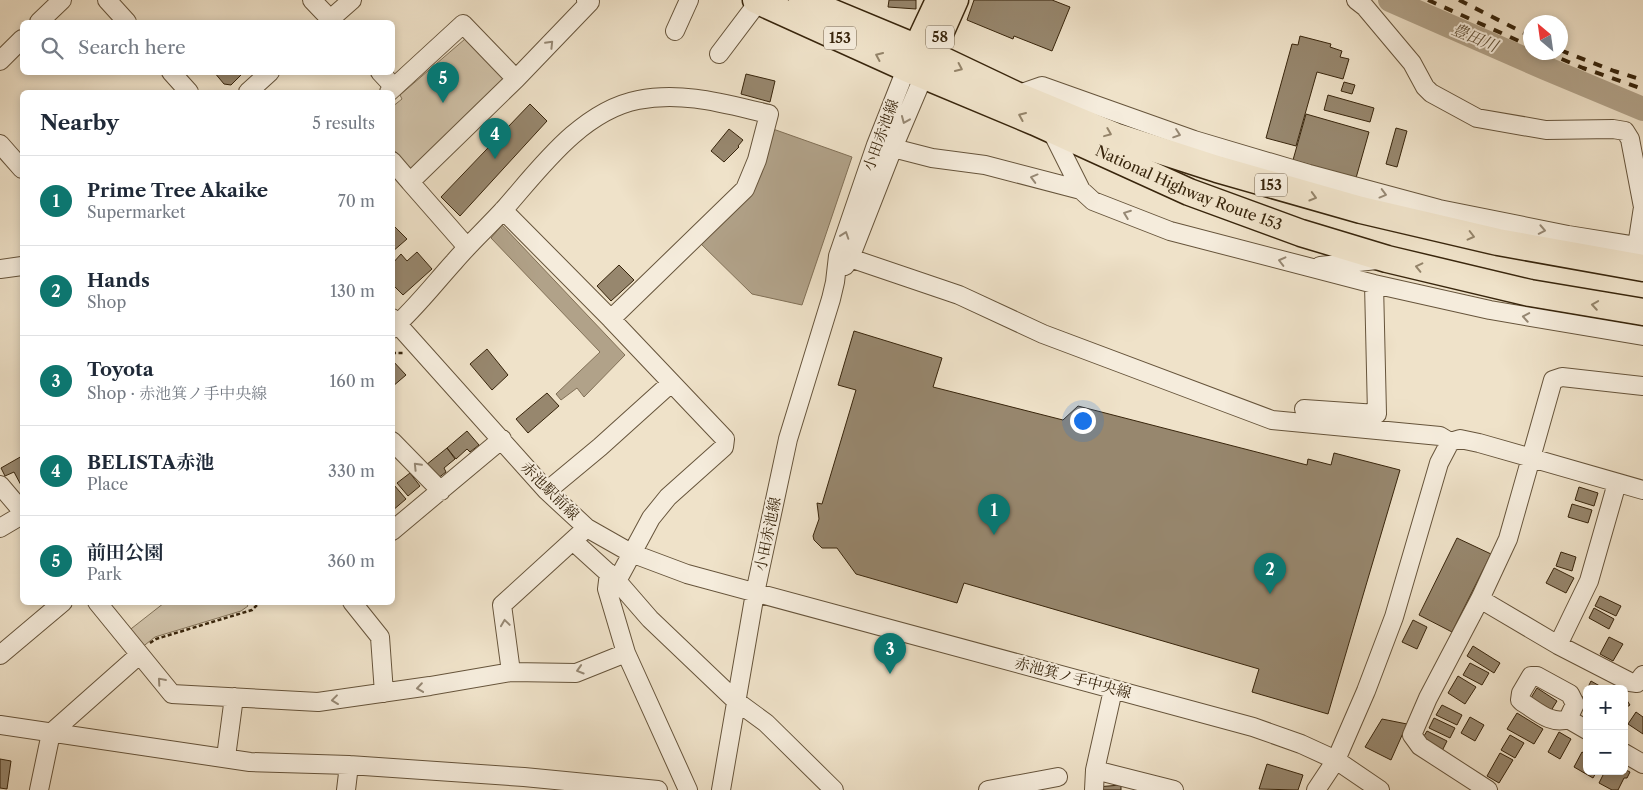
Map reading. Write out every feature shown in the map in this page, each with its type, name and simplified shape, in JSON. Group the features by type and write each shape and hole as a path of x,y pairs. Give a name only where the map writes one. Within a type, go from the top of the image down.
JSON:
{"highway":[{"name":"National Highway Route 153","path":"757,0 1016,95 1115,136 1217,170 1361,210 1641,254"},
{"name":"National Highway Route 153","path":"802,0 1051,130 1189,192 1300,233 1387,259 1530,293 1643,312"}],"main road":[{"name":"58","path":"919,61 937,0"},
{"name":"58","path":"919,61 957,0"}],"street":[{"path":"41,20 62,0"},
{"path":"107,0 125,20"},
{"path":"312,0 328,20"},
{"path":"332,20 352,0"},
{"path":"410,182 516,79 590,2 586,0"},
{"path":"675,31 689,0"},
{"path":"719,54 757,0"},
{"path":"1356,0 1365,7 1412,63 1425,87 1431,93 1477,118 1546,130 1613,129 1625,132 1630,138 1643,207 1641,254"},
{"path":"382,75 391,90 463,24 516,79"},
{"path":"0,61 20,41"},
{"name":"小田赤池線","path":"835,282 850,258 893,148 919,61"},
{"name":"小田赤池線","path":"721,790 756,593 788,439 835,282 838,256 876,144 919,61"},
{"path":"174,75 187,90"},
{"path":"250,90 267,75"},
{"path":"395,323 503,210 560,146 589,122 621,104 672,96 703,98 769,114 757,160 745,189 611,320"},
{"path":"1051,130 1082,190 1093,201 1170,231 1374,284 1490,310 1643,336"},
{"path":"0,144 20,167"},
{"path":"893,148 932,158 985,165 1082,190"},
{"path":"395,164 467,247"},
{"path":"503,210 725,439 724,447 668,497 652,518 607,589 626,653 688,790"},
{"path":"850,258 959,295 1043,334 1272,420 1440,436 1450,442"},
{"path":"1306,267 1387,259"},
{"path":"0,269 20,266"},
{"path":"1304,409 1377,414 1374,284"},
{"path":"1490,310 1530,293"},
{"name":"赤池駅前線","path":"395,325 502,439 547,491 588,528 631,553 687,574 756,593"},
{"path":"1488,790 1420,746 1412,736 1428,698 1480,599 1508,539 1554,380 1562,377 1643,386"},
{"path":"547,491 600,447 671,382"},
{"path":"395,529 502,439"},
{"path":"1316,790 1336,760 1366,691 1394,617 1439,463 1450,442 1460,439 1479,442 1643,490"},
{"path":"395,444 441,492"},
{"path":"1558,645 1589,581 1617,483"},
{"path":"0,485 20,510"},
{"path":"0,528 20,514"},
{"path":"511,672 502,605 588,528"},
{"path":"573,541 613,577 650,619 736,701 766,723 834,790"},
{"name":"赤池箕ノ手中央線","path":"756,593 1253,727 1302,744 1336,760 1380,790"},
{"path":"1480,599 1558,645 1630,682 1637,683 1643,675"},
{"path":"0,655 59,605"},
{"path":"98,605 172,694 318,702 511,672 576,673 626,653"},
{"path":"354,605 380,637 384,693"},
{"path":"39,790 51,733 139,655"},
{"path":"1094,790 1095,770 1113,690"},
{"path":"226,758 234,697"},
{"path":"1568,719 1583,728"},
{"path":"0,725 250,762 349,765 523,784 658,790"},
{"path":"1628,755 1643,764"},
{"path":"346,790 349,765"},
{"path":"1095,770 1174,790"},
{"path":"998,789 1058,777"}],"path":[{"path":"139,655 142,650 156,639 252,610 257,605"}],"shaded area":[{"path":"465,39 506,77 412,171 395,151 395,105 402,99 400,95"},
{"path":"773,129 852,157 802,305 752,294 698,241 746,200"},
{"path":"502,225 625,355 584,397 577,388 561,400 556,394 600,352 491,238"},
{"path":"161,605 248,606 241,611 155,637 141,648 127,632"}],"building":[{"path":"889,0 916,0 916,9 888,7"},
{"path":"974,0 1052,0 1070,7 1052,51 1014,36 1013,39 967,20"},
{"path":"1300,36 1331,44 1330,47 1342,51 1340,57 1349,59 1343,79 1317,72 1296,146 1266,138 1292,44 1298,45"},
{"path":"746,74 775,81 770,102 741,94"},
{"path":"216,75 241,75 231,85 224,84"},
{"path":"1344,82 1355,85 1352,94 1341,91"},
{"path":"1328,95 1374,108 1370,122 1324,110"},
{"path":"530,104 547,121 460,216 441,197"},
{"path":"1306,114 1369,132 1356,178 1293,160"},
{"path":"1396,128 1407,131 1397,167 1386,164"},
{"path":"729,129 743,140 739,147 724,162 711,151"},
{"path":"395,227 407,239 395,249"},
{"path":"417,252 432,269 403,295 395,287 395,261 401,254 407,261"},
{"path":"619,265 634,280 611,301 597,286"},
{"path":"854,331 942,358 933,387 1063,420 1078,406 1307,465 1308,459 1331,465 1334,453 1400,470 1328,714 1252,692 1259,669 964,583 957,603 856,574 837,548 822,548 814,540 813,536 819,519 817,503 822,504 856,390 838,385"},
{"path":"487,349 508,375 492,390 470,364"},
{"path":"395,363 406,375 395,384"},
{"path":"547,393 559,406 528,433 516,419"},
{"path":"467,431 479,445 470,452 467,449 456,459 447,448"},
{"path":"447,448 455,459 444,468 446,472 437,479 426,465"},
{"path":"20,457 20,483 14,472 5,476 1,468"},
{"path":"410,473 420,486 408,496 397,483"},
{"path":"395,486 406,499 395,508"},
{"path":"1579,487 1598,493 1594,506 1575,500"},
{"path":"1572,504 1592,510 1588,523 1568,517"},
{"path":"1457,538 1491,554 1452,632 1419,615"},
{"path":"1561,552 1576,557 1572,571 1556,566"},
{"path":"1554,568 1574,578 1566,593 1546,583"},
{"path":"1600,596 1621,606 1616,616 1595,606"},
{"path":"1594,608 1614,619 1609,629 1589,618"},
{"path":"1413,620 1427,627 1417,649 1402,642"},
{"path":"1609,637 1623,644 1613,661 1600,654"},
{"path":"1473,646 1500,663 1494,673 1467,656"},
{"path":"1470,663 1489,673 1482,685 1463,675"},
{"path":"1458,676 1476,687 1465,704 1448,693"},
{"path":"1591,681 1598,685 1589,685"},
{"path":"1537,688 1557,701 1549,714 1529,701"},
{"path":"1442,705 1462,715 1457,725 1436,715"},
{"path":"1636,712 1643,717 1643,734 1628,724"},
{"path":"1517,713 1543,729 1534,744 1507,729"},
{"path":"1470,717 1484,725 1475,741 1461,733"},
{"path":"1434,718 1455,728 1450,738 1429,728"},
{"path":"1382,719 1407,724 1391,760 1365,747"},
{"path":"1427,731 1447,741 1442,751 1421,741"},
{"path":"1559,732 1571,739 1560,759 1548,752"},
{"path":"1510,735 1524,743 1515,758 1501,750"},
{"path":"1582,752 1583,772 1574,767"},
{"path":"1500,753 1513,760 1499,783 1487,776"},
{"path":"0,759 11,761 7,789 0,788"},
{"path":"1267,764 1303,775 1298,790 1259,789"},
{"path":"1628,771 1630,772 1627,778 1624,778 1618,790 1612,790 1599,783 1603,775 1628,775"},
{"path":"1121,785 1121,790 1096,790 1096,787"}],"waterway":[{"name":"豊田川","path":"1390,0 1643,109"}],"railway":[{"path":"1428,0 1523,43"},
{"path":"1459,0 1523,32"},
{"path":"1568,53 1643,80"},
{"path":"1564,60 1643,89"}],"place":[{"name":"前田公園","path":"443,103"},
{"name":"BELISTA赤池","path":"495,159"},
{"name":"Prime Tree Akaike","path":"994,535"},
{"name":"Hands","path":"1270,594"},
{"name":"Toyota","path":"890,674"}]}
